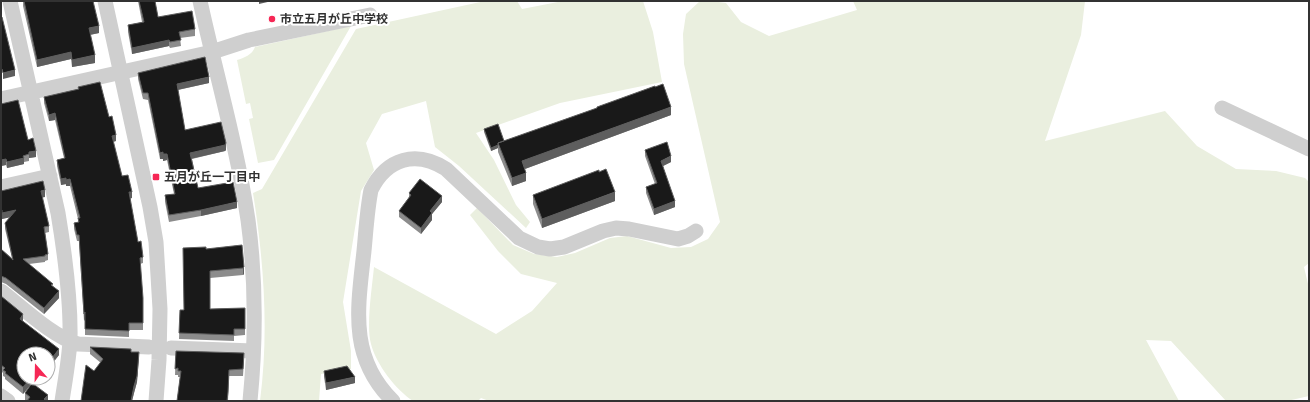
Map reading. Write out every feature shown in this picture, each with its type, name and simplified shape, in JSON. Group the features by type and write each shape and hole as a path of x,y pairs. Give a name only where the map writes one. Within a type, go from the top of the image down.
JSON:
{"street":[{"path":"105,1 150,207 156,242 160,316 156,401"},
{"path":"200,1 240,177 248,220 255,307 250,401"},
{"path":"8,8 31,92 50,176 61,230 66,265 70,342 62,401"},
{"path":"1,98 212,52 249,40 370,16"},
{"path":"1222,108 1309,149"},
{"path":"393,401 382,388 364,358 360,338 358,314 358,299 371,190 379,176 392,165 417,158 429,160 438,164 446,169 519,238 538,247 550,249 564,248 603,231 616,228 630,229 678,239 688,236 696,231"},
{"path":"1,186 50,176"},
{"path":"1,291 57,334 70,342 78,344 149,347"},
{"path":"171,348 253,351"},
{"path":"1,396 8,401"}],"green space":[{"path":"485,1 517,1 522,9 563,1 643,1 653,32 662,82 560,103 476,133 494,160 516,205 530,222 526,228 459,166 435,147 426,101 382,114 366,143 374,170 361,191 343,302 351,351 351,369 321,374 319,401 260,401 263,375 265,323 260,245 253,193 262,189 356,29"},
{"path":"700,1 726,3 741,22 769,36 857,10 853,1 1085,1 1081,35 1045,141 1165,111 1197,146 1236,169 1276,171 1305,178 1309,182 1309,263 1304,267 1309,288 1309,396 1287,401 1226,401 1171,341 1146,340 1179,401 489,401 481,398 478,401 413,401 400,390 382,368 377,360 371,344 369,317 374,267 496,334 532,311 557,283 521,274 498,251 470,215 477,208 513,245 534,254 557,257 575,253 610,238 627,236 671,248 691,247 708,239 720,222 684,64 683,34 686,14"},
{"path":"351,26 274,160 258,163 249,119 253,118 250,103 246,104 237,60 250,54 255,47"}],"building":[{"path":"24,1 93,1 99,26 89,28 95,55 72,60 71,52 37,60"},
{"path":"139,1 155,1 158,17 192,11 195,29 179,32 181,40 170,42 169,40 132,48 128,25 144,22"},
{"path":"1,17 15,70 3,73 1,69"},
{"path":"205,57 209,77 177,84 185,130 221,122 226,143 225,145 190,153 198,188 233,182 237,202 169,215 165,195 175,194 167,154 163,154 163,152 160,153 148,93 143,93 138,73"},
{"path":"100,82 109,117 112,116 116,135 112,136 122,176 128,175 132,192 129,192 138,242 141,241 143,257 140,258 143,323 129,323 129,331 85,329 79,235 77,235 74,223 79,222 78,218 80,218 70,179 61,179 57,160 65,158 55,113 49,115 44,97 79,89 78,87"},
{"path":"663,84 671,107 522,161 526,173 512,178 498,143"},
{"path":"18,100 28,140 33,138 36,151 29,152 29,154 23,156 24,158 7,162 6,159 1,160 1,104"},
{"path":"498,124 504,141 491,148 484,129"},
{"path":"667,142 671,156 661,161 675,201 654,209 646,187 657,183 645,150"},
{"path":"606,169 615,192 542,219 533,195 599,170 599,172"},
{"path":"420,179 442,196 430,211 432,213 421,228 399,211 411,195 409,193"},
{"path":"43,181 45,190 41,191 49,226 44,227 48,254 45,256 23,259 53,284 51,285 59,291 44,308 6,278 1,276 1,249 13,260 5,223 16,210 2,213 1,191"},
{"path":"242,245 243,268 210,271 210,309 245,308 245,329 234,329 234,335 179,333 180,310 184,310 183,248 206,247 206,249"},
{"path":"1,296 23,314 20,319 55,346 16,346 16,382 5,373 6,372 3,370 5,368 1,365"},
{"path":"90,347 131,349 131,352 139,352 137,376 131,401 81,401 86,365 94,371 103,359"},
{"path":"176,351 244,353 243,369 229,370 227,401 177,401 181,371 178,371 178,368 175,369"},
{"path":"347,366 355,377 326,383 324,371"},
{"path":"30,386 36,386 48,395 44,399 46,401 27,401 30,397 25,393"}],"place":[{"name":"市立五月が丘中学校","path":"272,19"},
{"name":"五月が丘一丁目中","path":"156,177"}]}
